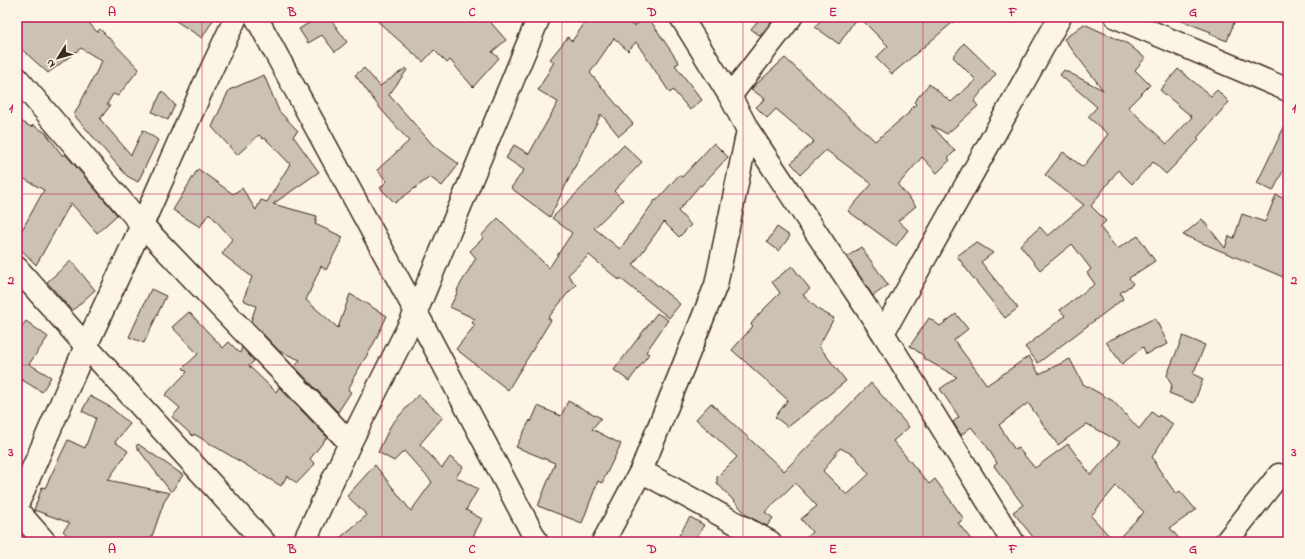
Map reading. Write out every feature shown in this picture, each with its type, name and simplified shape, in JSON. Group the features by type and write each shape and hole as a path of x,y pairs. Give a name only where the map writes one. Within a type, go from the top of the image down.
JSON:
{"street":[{"path":"17,505 86,346 236,17"},
{"path":"256,17 416,312 537,542"},
{"path":"304,542 350,443 416,312 539,17"},
{"path":"681,17 730,96 748,130 883,333 1013,542"},
{"path":"730,96 791,17"},
{"path":"883,333 1060,17"},
{"path":"1116,17 1288,90"},
{"path":"17,78 142,225 350,443"},
{"path":"602,542 641,471 716,285 748,130"},
{"path":"17,268 264,542"},
{"path":"641,471 770,542"},
{"path":"1226,542 1279,475"},
{"path":"17,510 45,542"}],"building":[{"path":"17,17 84,17 97,32 100,29 139,69 118,96 113,94 107,104 110,106 100,119 131,155 143,130 158,140 138,182 127,176 74,115 102,61 81,48 48,73 17,45"},
{"path":"170,17 215,17 202,38"},
{"path":"319,17 329,17 347,42 335,52 322,35 308,43 299,29"},
{"path":"373,17 486,17 506,40 492,52 499,58 473,87 450,60 447,63 434,50 423,62"},
{"path":"589,17 618,17 634,26 648,17 679,63 675,65 702,100 690,110 673,90 670,93 636,42 628,51 614,38 590,73 633,124 619,136 601,114 550,217 511,188 524,170 506,158 514,145 529,154 558,102 538,90 554,62 550,59 568,37 572,41"},
{"path":"761,17 775,17 760,36 751,29"},
{"path":"823,17 857,17 839,44 815,27"},
{"path":"859,17 959,17 892,74 876,58 888,46"},
{"path":"1174,17 1236,17 1227,41 1210,34 1211,32"},
{"path":"1084,24 1128,44 1145,58 1135,70 1150,85 1128,107 1167,144 1192,117 1160,90 1178,69 1211,96 1217,90 1229,102 1197,138 1199,140 1166,174 1153,162 1132,184 1118,170 1091,206 1106,221 1100,227 1117,249 1138,236 1155,261 1129,278 1133,284 1120,293 1123,299 1038,363 1025,347 1065,316 1060,310 1095,284 1087,273 1091,269 1072,244 1040,270 1020,245 1040,227 1048,236 1084,205 1045,175 1063,152 1083,167 1108,134 1088,117 1097,107 1060,75 1064,70 1103,90 1064,39"},
{"path":"964,43 996,74 974,101 978,106 947,134 931,125 955,151 948,158 950,160 937,173 922,157 898,185 916,206 898,221 908,230 896,246 848,211 872,184 826,150 801,174 791,163 814,141 776,109 767,118 756,107 765,99 751,89 785,58 875,141 909,113 908,112 916,104 914,102 929,84 951,102 976,80 953,57"},
{"path":"364,68 380,86 406,68 407,70 389,95 433,145 459,164 442,186 430,177 395,203 380,188 387,181 377,170 409,141 380,108 355,75"},
{"path":"264,75 279,111 298,131 293,136 319,172 273,204 317,216 315,224 343,237 326,270 321,266 306,300 338,328 350,294 387,316 372,347 352,380 348,390 351,392 338,412 295,367 300,360 279,351 251,321 256,306 243,300 252,277 222,254 232,239 209,213 200,227 173,210 198,169 233,194 242,188 256,210 261,200 267,202 290,164 265,138 263,139 259,135 237,155 212,127 229,90"},
{"path":"162,91 175,105 168,120 152,112"},
{"path":"17,119 31,127 33,125 46,133 62,155 66,155 117,215 97,233 71,203 36,265 17,245 17,239 44,190 17,175"},
{"path":"1288,119 1288,161 1273,191 1257,183"},
{"path":"714,143 728,157 701,186 700,185 678,211 691,225 679,237 664,222 633,265 680,304 669,318 589,255 568,275 576,285 548,318 551,320 508,390 456,349 475,325 472,323 475,319 450,307 458,291 457,290 476,258 470,251 483,238 481,236 498,218 549,268 572,233 552,218 624,145 642,162 614,191 623,200 594,228 620,249 655,200 656,201 679,175 682,177"},
{"path":"1276,195 1288,200 1288,279 1183,235 1202,219 1225,248 1229,236 1234,238 1242,214 1265,222"},
{"path":"777,227 790,236 779,251 767,242"},
{"path":"976,242 993,253 981,262 1018,308 1005,318 957,256"},
{"path":"861,247 888,285 873,296 847,257"},
{"path":"71,261 95,290 72,311 47,282"},
{"path":"792,266 810,289 803,295 819,310 834,318 819,346 846,381 788,427 775,417 788,400 732,350 753,326 751,324 759,314 780,293 772,282"},
{"path":"151,289 166,296 144,343 129,337"},
{"path":"189,312 223,348 229,342 240,353 242,347 254,361 249,366 276,392 279,387 327,437 310,459 315,464 297,483 287,476 281,486 194,434 193,436 172,417 180,408 165,395 187,372 183,368 198,354 172,327"},
{"path":"657,313 668,320 646,352 649,354 629,381 614,370"},
{"path":"956,314 968,329 954,340 987,385 1029,356 1039,374 1070,359 1083,384 1113,401 1139,429 1152,412 1158,417 1159,415 1173,424 1152,457 1176,494 1180,491 1196,510 1170,528 1182,542 1115,542 1037,542 1013,512 1023,505 994,466 997,463 986,445 971,427 961,435 953,422 959,417 940,389 957,377 923,358 924,356 910,346 929,318 940,326","holes":["1028,403 1058,445 1087,424 1120,442 1091,475 1068,444 1035,468 1018,448 1015,450 999,425","1116,486 1144,512 1115,542 1091,516"]},
{"path":"1155,318 1168,344 1146,354 1143,347 1122,364 1106,342"},
{"path":"26,321 48,337 29,364 51,377 42,392 19,378 17,381 17,333"},
{"path":"1183,336 1205,345 1193,374 1203,379 1194,403 1169,393 1172,386 1167,375"},
{"path":"871,383 909,427 893,441 929,484 935,479 964,519 958,523 973,542 802,542 812,532 801,519 817,506 795,483 765,512 773,518 767,526 748,516 717,483 717,477 737,457 696,419 711,403 784,471","holes":["840,448 854,455 869,474 847,495 823,471"]},
{"path":"418,395 443,417 420,444 442,468 450,457 463,467 456,477 478,489 466,510 482,519 470,542 335,542 367,515 347,496 375,465 411,511 432,482 404,451 394,461 378,452 391,425"},
{"path":"90,396 110,407 130,424 115,442 128,451 108,480 170,493 164,502 150,542 75,542 63,531 70,523 34,510 42,487 45,488 68,440 85,448 96,418 82,411"},
{"path":"568,401 601,418 592,429 621,444 602,483 598,481 582,523 538,506 555,463 516,447 530,420 531,422 538,406 561,416"},
{"path":"138,444 183,475 171,492 136,446"},
{"path":"690,517 704,525 694,542 675,542"}]}
